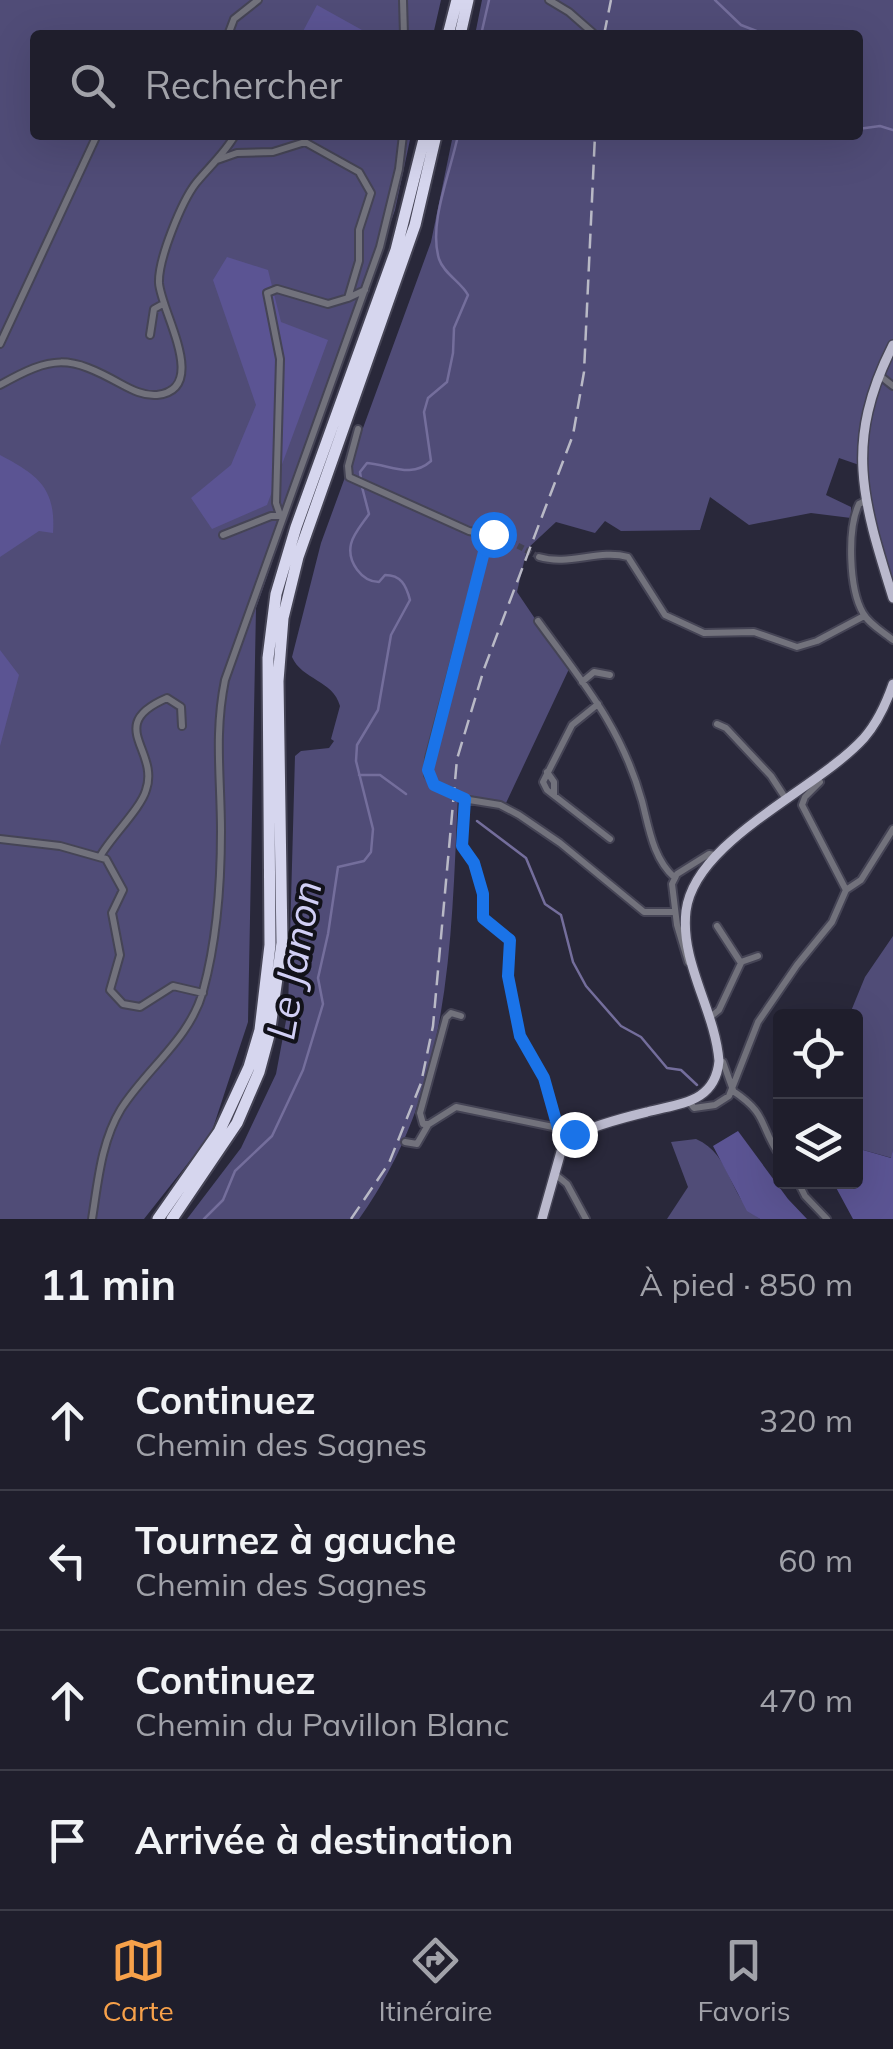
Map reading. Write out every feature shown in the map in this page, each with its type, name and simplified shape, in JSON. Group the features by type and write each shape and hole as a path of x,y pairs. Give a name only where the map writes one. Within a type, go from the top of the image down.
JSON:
{"highway":[{"path":"449,30 457,0"},
{"path":"461,30 468,0"},
{"path":"158,1219 219,1132 244,1079 260,1030 270,945 268,658 276,594 296,526 396,250 423,140"},
{"path":"172,1219 237,1123 270,1035 282,944 278,681 283,618 298,556 415,225 435,140"}],"main road":[{"path":"893,344 878,375 862,442 865,501 893,598"},
{"path":"542,1219 562,1148 574,1134 690,1103 707,1090 718,1071 718,1061 686,926 688,902 696,881 716,855 848,754 870,730 893,684"}],"street":[{"path":"230,30 234,19 258,0"},
{"path":"403,0 404,30"},
{"path":"549,0 589,30"},
{"path":"0,344 94,140"},
{"path":"0,384 43,366 69,361 94,368 142,394 169,392 180,379 182,360 163,304 160,270 184,204 231,140"},
{"path":"92,1219 112,1128 131,1095 184,1032 202,993 214,932 220,848 216,740 219,707 236,643 366,290 387,224 402,140"},
{"path":"217,160 240,152 272,152 306,142 363,176 371,198 358,230 358,261 348,298"},
{"path":"281,516 276,503 280,359 267,293 276,288 328,304 366,290"},
{"path":"150,336 154,309 163,304"},
{"path":"878,375 893,386"},
{"path":"358,429 347,470 349,477 463,528 502,537"},
{"path":"865,501 859,504 854,517 852,579 864,616 893,640"},
{"path":"223,535 281,516"},
{"path":"481,532 485,548 429,758 428,775 434,785 461,798 500,805 519,814 644,912 675,912"},
{"path":"538,556 568,560 628,557 665,615 704,633 754,632 797,646 818,642 864,616"},
{"path":"538,621 627,752 659,858 675,878"},
{"path":"582,682 594,672 610,675"},
{"path":"101,856 146,790 148,762 136,738 136,725 151,706 167,698 180,707 182,726"},
{"path":"598,704 574,722 546,772 544,786 610,840"},
{"path":"717,724 726,728 771,776 786,800"},
{"path":"818,778 820,782 802,805 846,890"},
{"path":"461,798 462,846 474,863 483,894 483,918 510,940 508,976 520,1036 544,1078 562,1148"},
{"path":"690,1103 694,1108 710,1106 732,1091 758,1022 832,922 846,890 861,880 893,829"},
{"path":"0,839 60,846 101,856 113,868 122,890 112,913 120,955 111,994 123,1004 134,1007 148,1003 172,986 202,993"},
{"path":"693,963 689,964 686,958 672,890 675,878 709,854 716,855"},
{"path":"717,926 741,962"},
{"path":"709,1018 719,1010 741,962 758,956"},
{"path":"429,1124 423,1124 420,1117 446,1018 450,1014 461,1016"},
{"path":"718,1061 723,1062 732,1091 759,1111 773,1145"},
{"path":"405,1142 417,1144 429,1124 456,1107 574,1134"},
{"path":"556,1174 567,1184 586,1219"},
{"path":"802,1189 827,1219"}],"shaded area":[{"path":"0,0 441,0 434,30 30,30 30,140 410,140 395,210 256,608 248,1022 211,1134 144,1219 0,1219"},
{"path":"482,0 893,0 893,582 874,520 865,467 839,458 826,495 851,507 851,518 811,513 749,525 710,497 700,530 621,531 605,521 595,533 556,522 527,549 517,592 569,669 506,803 458,794 453,907 440,1016 412,1120 389,1170 359,1219 187,1219 241,1148 276,1074 288,1010 295,756 301,751 329,748 334,741 331,739 340,706 331,691 303,671 292,657 321,543 431,242 452,140 863,140 863,30 476,30"},
{"path":"317,5 362,30 304,30"},
{"path":"227,257 268,270 281,322 328,340 267,505 212,529 191,498 231,465 256,405 213,280"},
{"path":"0,455 25,469 42,485 51,505 53,533 39,531 0,557"},
{"path":"0,650 19,675 0,746"},
{"path":"893,936 892,1158 863,1150 863,1009 852,1009 865,977"},
{"path":"738,1131 773,1179 773,1189 781,1189 807,1219 760,1219 747,1211 713,1146"},
{"path":"696,1139 717,1155 741,1199 760,1219 667,1219 688,1187 671,1142"},
{"path":"893,1149 893,1219 853,1219 837,1189 863,1189 863,1150 891,1158"}],"waterway":[{"name":"Le Janon","path":"482,30 489,0"},
{"path":"715,0 741,25 754,30"},
{"path":"863,128 880,126 893,130"},
{"name":"Le Janon","path":"361,479 360,472 367,463 408,470 431,461 424,412 428,398 447,382 454,328 468,295 441,264 436,245 438,213 457,140"},
{"name":"Le Janon","path":"204,1219 223,1200 235,1171 272,1136 303,1070 323,1004 318,978 338,867 364,861 371,852 373,829 356,761 357,745 378,710 391,635 410,600 399,579 385,575 379,582 373,581 354,564 352,540 369,514 362,487"},
{"path":"359,775 380,775 406,794"},
{"path":"477,821 526,858 545,904 561,915 573,962 586,986 621,1026 641,1037 667,1068 681,1070 697,1085"}],"tunnel":[{"path":"502,537 539,557"}],"railway":[{"path":"605,30 611,0"},
{"path":"351,1219 389,1163 421,1083 433,1026 457,759 484,669 573,435 584,372 595,140"}],"route":[{"path":"493,534 481,532 485,548 428,770 434,785 465,799 462,846 474,863 483,894 483,918 510,940 507,968 520,1036 544,1078 558,1128 574,1134"}]}
